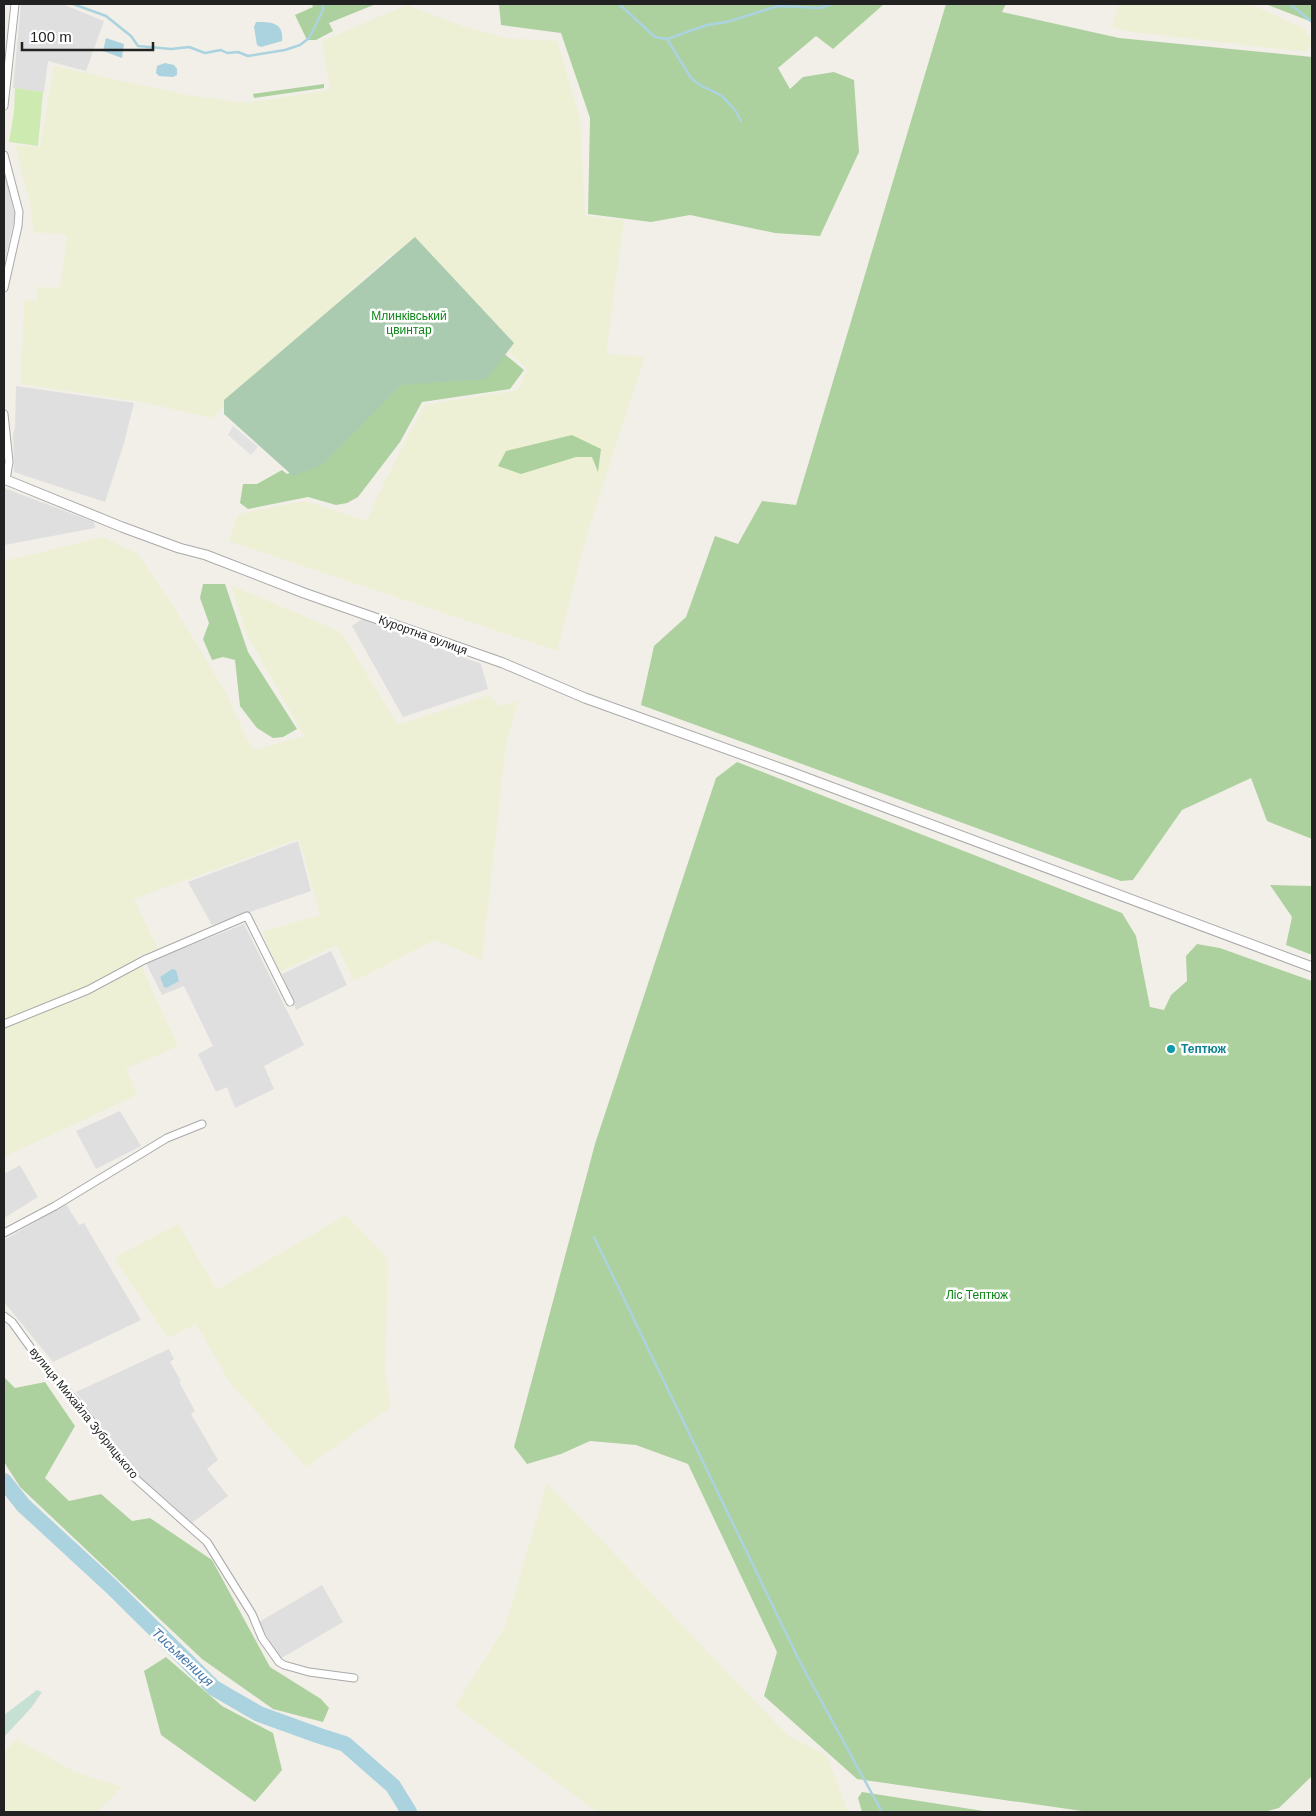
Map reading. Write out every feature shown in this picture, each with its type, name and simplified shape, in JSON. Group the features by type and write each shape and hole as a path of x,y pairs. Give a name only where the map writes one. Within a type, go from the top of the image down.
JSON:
{"street":[{"path":"4,106 15,4"},
{"path":"4,155 19,212 18,226 4,288"},
{"path":"4,414 9,462 5,479"},
{"name":"Курортна вулиця","path":"5,479 179,548 206,555 304,593 478,654 585,698 788,771 1312,967"},
{"path":"4,1024 88,990 144,960 247,916 290,1002"},
{"path":"4,1233 55,1206 167,1138 202,1124"},
{"name":"вулиця Михайла Зубрицького","path":"4,1316 12,1322 41,1362 79,1405 136,1479 207,1542 252,1614 262,1638 279,1662 284,1666 309,1672 354,1678"}],"shaded area":[{"path":"21,4 62,4 104,21 86,71 48,61 44,92 13,88"},
{"path":"4,167 15,216 4,265"},
{"path":"16,386 134,403 124,443 105,502 14,472 13,434 15,428"},
{"path":"233,426 258,447 251,455 228,435"},
{"path":"4,488 94,522 95,528 4,545"},
{"path":"362,619 481,664 488,689 403,717 352,626"},
{"path":"298,841 311,891 212,925 188,882"},
{"path":"244,924 304,1045 264,1066 274,1089 235,1108 227,1087 216,1092 198,1054 213,1046 184,986 162,995 146,963"},
{"path":"331,951 347,985 296,1010 282,974"},
{"path":"120,1111 141,1146 96,1169 76,1131"},
{"path":"20,1165 38,1197 4,1218 4,1174"},
{"path":"66,1204 79,1225 84,1223 141,1320 53,1362 4,1302 4,1240"},
{"path":"169,1349 174,1359 170,1362 195,1411 191,1414 218,1460 207,1469 228,1496 192,1523 142,1480 76,1392"},
{"path":"322,1585 343,1622 280,1659 259,1622"}],"green space":[{"path":"312,4 376,4 329,23 333,31 316,40 307,40 295,15 313,7"},
{"path":"499,4 884,4 833,49 816,36 778,68 790,89 803,77 834,72 854,80 859,152 820,236 775,233 690,215 651,222 588,214 590,118 561,33 501,25"},
{"path":"946,4 1006,4 1002,12 1119,38 1312,57 1312,839 1267,821 1251,778 1182,810 1133,880 1121,881 641,705 654,646 686,617 715,536 738,544 762,501 796,505"},
{"path":"1119,4 1250,4 1305,29 1312,42 1307,52 1124,31 1112,26"},
{"path":"1263,4 1312,4 1312,22 1268,5"},
{"path":"407,5 463,26 505,38 557,41 580,118 585,216 624,220 606,354 645,357 587,534 557,651 229,541 238,514 305,501 367,521 375,501 424,405 518,390 527,369 499,342 390,255 212,418 141,402 21,384 24,300 37,301 38,287 60,288 67,235 33,232 31,208 15,145 40,147 54,66 187,95 247,103 330,90 322,41"},
{"path":"324,84 324,88 254,98 253,94"},
{"path":"15,88 43,92 38,146 9,142 14,112"},
{"name":"Млинківський цвинтар","path":"415,237 514,343 487,379 401,385 322,465 293,476 224,414 224,400"},
{"path":"501,351 524,370 510,389 422,402 400,442 358,497 347,503 336,505 308,497 248,509 240,503 243,484 257,484 282,470 287,474 323,457 401,383"},
{"path":"572,435 601,449 598,472 592,457 576,457 521,474 498,466 506,451"},
{"path":"103,537 138,554 172,604 226,693 254,750 304,736 246,633 231,585 341,632 398,725 490,695 498,706 518,701 506,744 482,960 435,940 354,981 337,945 280,972 262,932 320,915 299,839 134,899 158,949 137,957 178,1046 126,1069 137,1095 4,1157 4,561"},
{"path":"203,584 225,584 248,652 297,729 283,737 273,738 257,728 240,706 235,660 223,657 212,660 203,639 209,623 200,598"},
{"name":"Ліс Тептюж","path":"737,762 1122,913 1136,936 1150,1007 1164,1010 1171,995 1187,981 1186,956 1197,944 1220,948 1312,981 1312,1776 1279,1808 1264,1812 1089,1812 857,1779 764,1696 777,1652 688,1464 636,1445 590,1441 561,1454 527,1464 514,1447 595,1144 716,778"},
{"path":"1270,885 1312,886 1312,955 1286,945 1292,917"},
{"path":"346,1215 388,1259 385,1374 391,1407 306,1467 230,1383 196,1324 168,1338 114,1258 178,1224 217,1290"},
{"path":"4,1377 15,1388 45,1382 75,1426 45,1478 69,1501 101,1494 132,1521 150,1518 212,1560 270,1667 321,1699 329,1708 323,1722 273,1709 202,1659 20,1487 4,1462"},
{"path":"547,1483 786,1734 827,1756 848,1812 597,1812 455,1706 505,1627"},
{"path":"166,1657 222,1706 273,1733 282,1770 255,1802 161,1735 144,1671"},
{"path":"37,1690 42,1692 31,1708 4,1737 4,1715"},
{"path":"16,1739 75,1772 122,1787 97,1812 4,1812 4,1753"},
{"path":"862,1792 990,1812 862,1812 858,1798"}],"water":[{"path":"256,22 275,24 281,30 282,41 261,47 257,45 254,27"},
{"path":"106,38 124,44 122,58 103,51"},
{"path":"165,63 174,65 177,69 177,75 173,77 159,76 156,73 157,66"},
{"path":"172,969 176,970 179,981 166,988 160,977"}],"waterway":[{"path":"73,4 106,16 131,36 138,46 171,49 189,47 205,53 221,50 227,53 238,52 248,56 285,50 300,45 309,38 323,10 323,4"},
{"path":"619,4 655,37 667,39 707,25 727,22 778,6 820,8 832,4"},
{"path":"1290,4 1312,22"},
{"path":"667,39 691,78 700,85 722,96 735,110 741,121"},
{"path":"594,1237 800,1662 882,1812"},
{"name":"Тисьмениця","path":"4,1481 23,1505 112,1587 214,1688 259,1714 345,1744 393,1786 409,1812"}],"place":[{"name":"Тептюж","path":"1171,1049"}]}
